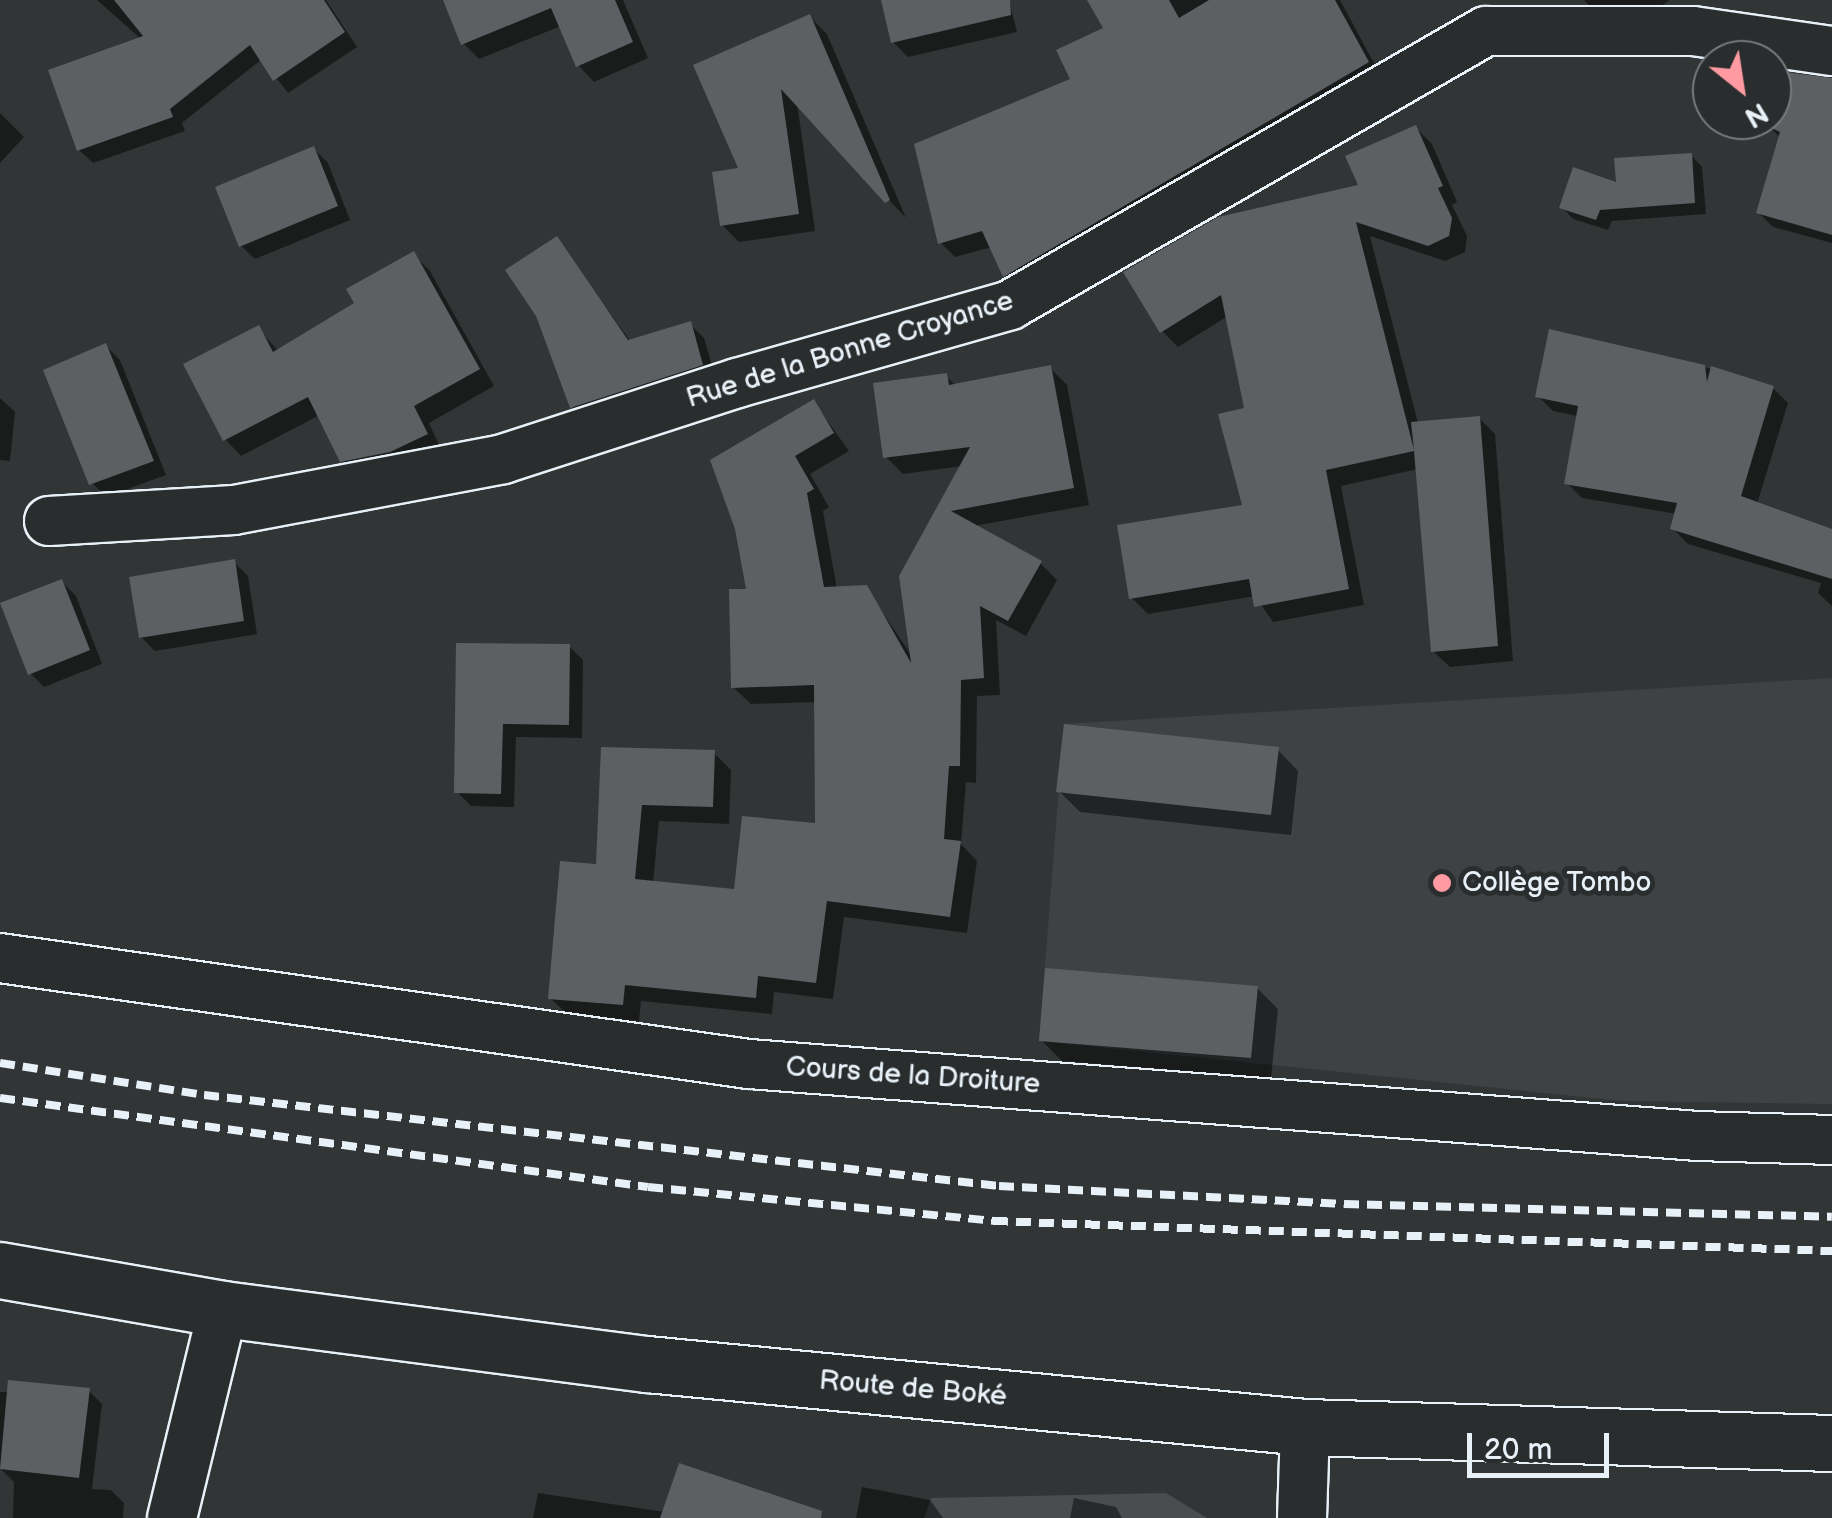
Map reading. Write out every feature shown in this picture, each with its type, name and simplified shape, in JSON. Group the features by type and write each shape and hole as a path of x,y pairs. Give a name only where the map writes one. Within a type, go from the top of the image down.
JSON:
{"main road":[{"name":"Route de Boké","path":"0,1270 223,1309 647,1364 1306,1427 1832,1443"}],"street":[{"name":"Rue de la Bonne Croyance","path":"49,522 234,510 503,460 737,382 1010,305 1486,30 1693,31 1832,51"},
{"name":"Cours de la Droiture","path":"0,958 749,1064 1697,1136 1832,1140"},
{"path":"172,1518 223,1309"},
{"path":"1302,1518 1306,1427"}],"shaded area":[{"name":"Collège Tombo","path":"1832,678 1832,1104 1622,1101 1039,1041 1064,724"},
{"path":"1166,1493 1207,1518 924,1518 931,1498"}],"building":[{"path":"114,0 324,0 345,32 273,81 250,45 170,109 173,117 77,151 48,70 143,36"},
{"path":"443,0 615,0 633,42 576,67 551,8 461,45"},
{"path":"881,0 1010,0 1011,15 891,43"},
{"path":"1087,0 1169,0 1179,18 1209,0 1335,0 1369,62 1003,277 982,231 938,244 914,144 1070,79 1056,50 1103,28"},
{"path":"810,14 890,200 885,203 781,89 799,214 720,226 712,172 738,168 693,65"},
{"path":"1792,73 1832,78 1832,235 1756,213 1778,140 1792,140"},
{"path":"1416,125 1443,186 1438,188 1452,218 1449,236 1428,246 1356,222 1414,450 1411,422 1480,416 1498,646 1431,652 1414,451 1326,470 1349,589 1254,607 1249,579 1129,599 1117,525 1242,505 1218,414 1244,408 1221,295 1160,333 1123,272 1218,217 1358,185 1345,156"},
{"path":"314,146 338,206 239,247 215,187"},
{"path":"1692,153 1695,203 1600,210 1596,220 1559,208 1573,167 1616,182 1614,158"},
{"path":"557,236 628,340 691,321 703,365 570,408 536,316 505,270"},
{"path":"414,251 480,369 414,406 428,434 390,452 340,462 308,397 223,441 183,364 259,325 273,352 354,303 346,289"},
{"path":"1549,329 1705,365 1707,382 1711,366 1774,386 1741,496 1832,529 1832,579 1670,529 1677,503 1564,484 1578,406 1535,397"},
{"path":"106,343 154,461 89,485 43,370"},
{"path":"1051,365 1074,488 951,511 1042,561 1008,621 980,606 984,678 961,680 960,766 949,766 944,839 961,841 950,917 827,901 816,983 758,976 756,998 625,985 623,1005 548,999 560,861 596,864 601,747 715,750 713,807 642,805 635,879 734,889 742,816 815,823 814,685 731,688 729,589 746,589 735,529 710,460 814,399 834,433 795,456 814,489 807,493 824,587 867,585 911,663 899,576 970,447 883,458 873,383 947,373 949,385"},
{"path":"235,559 244,621 139,638 129,577"},
{"path":"62,579 90,650 28,675 0,603"},
{"path":"456,643 570,644 569,725 503,724 501,794 454,793"},
{"path":"1064,724 1279,747 1271,815 1056,792"},
{"path":"1045,968 1258,986 1251,1058 1039,1041"},
{"path":"8,1380 90,1388 79,1478 0,1469"},
{"path":"679,1463 822,1511 821,1518 660,1518"}],"railway":[{"path":"0,1063 204,1095 999,1186 1344,1204 1832,1217"},
{"path":"0,1098 648,1187 993,1221 1832,1251"}],"place":[{"name":"Collège Tombo","path":"1442,883"}]}
